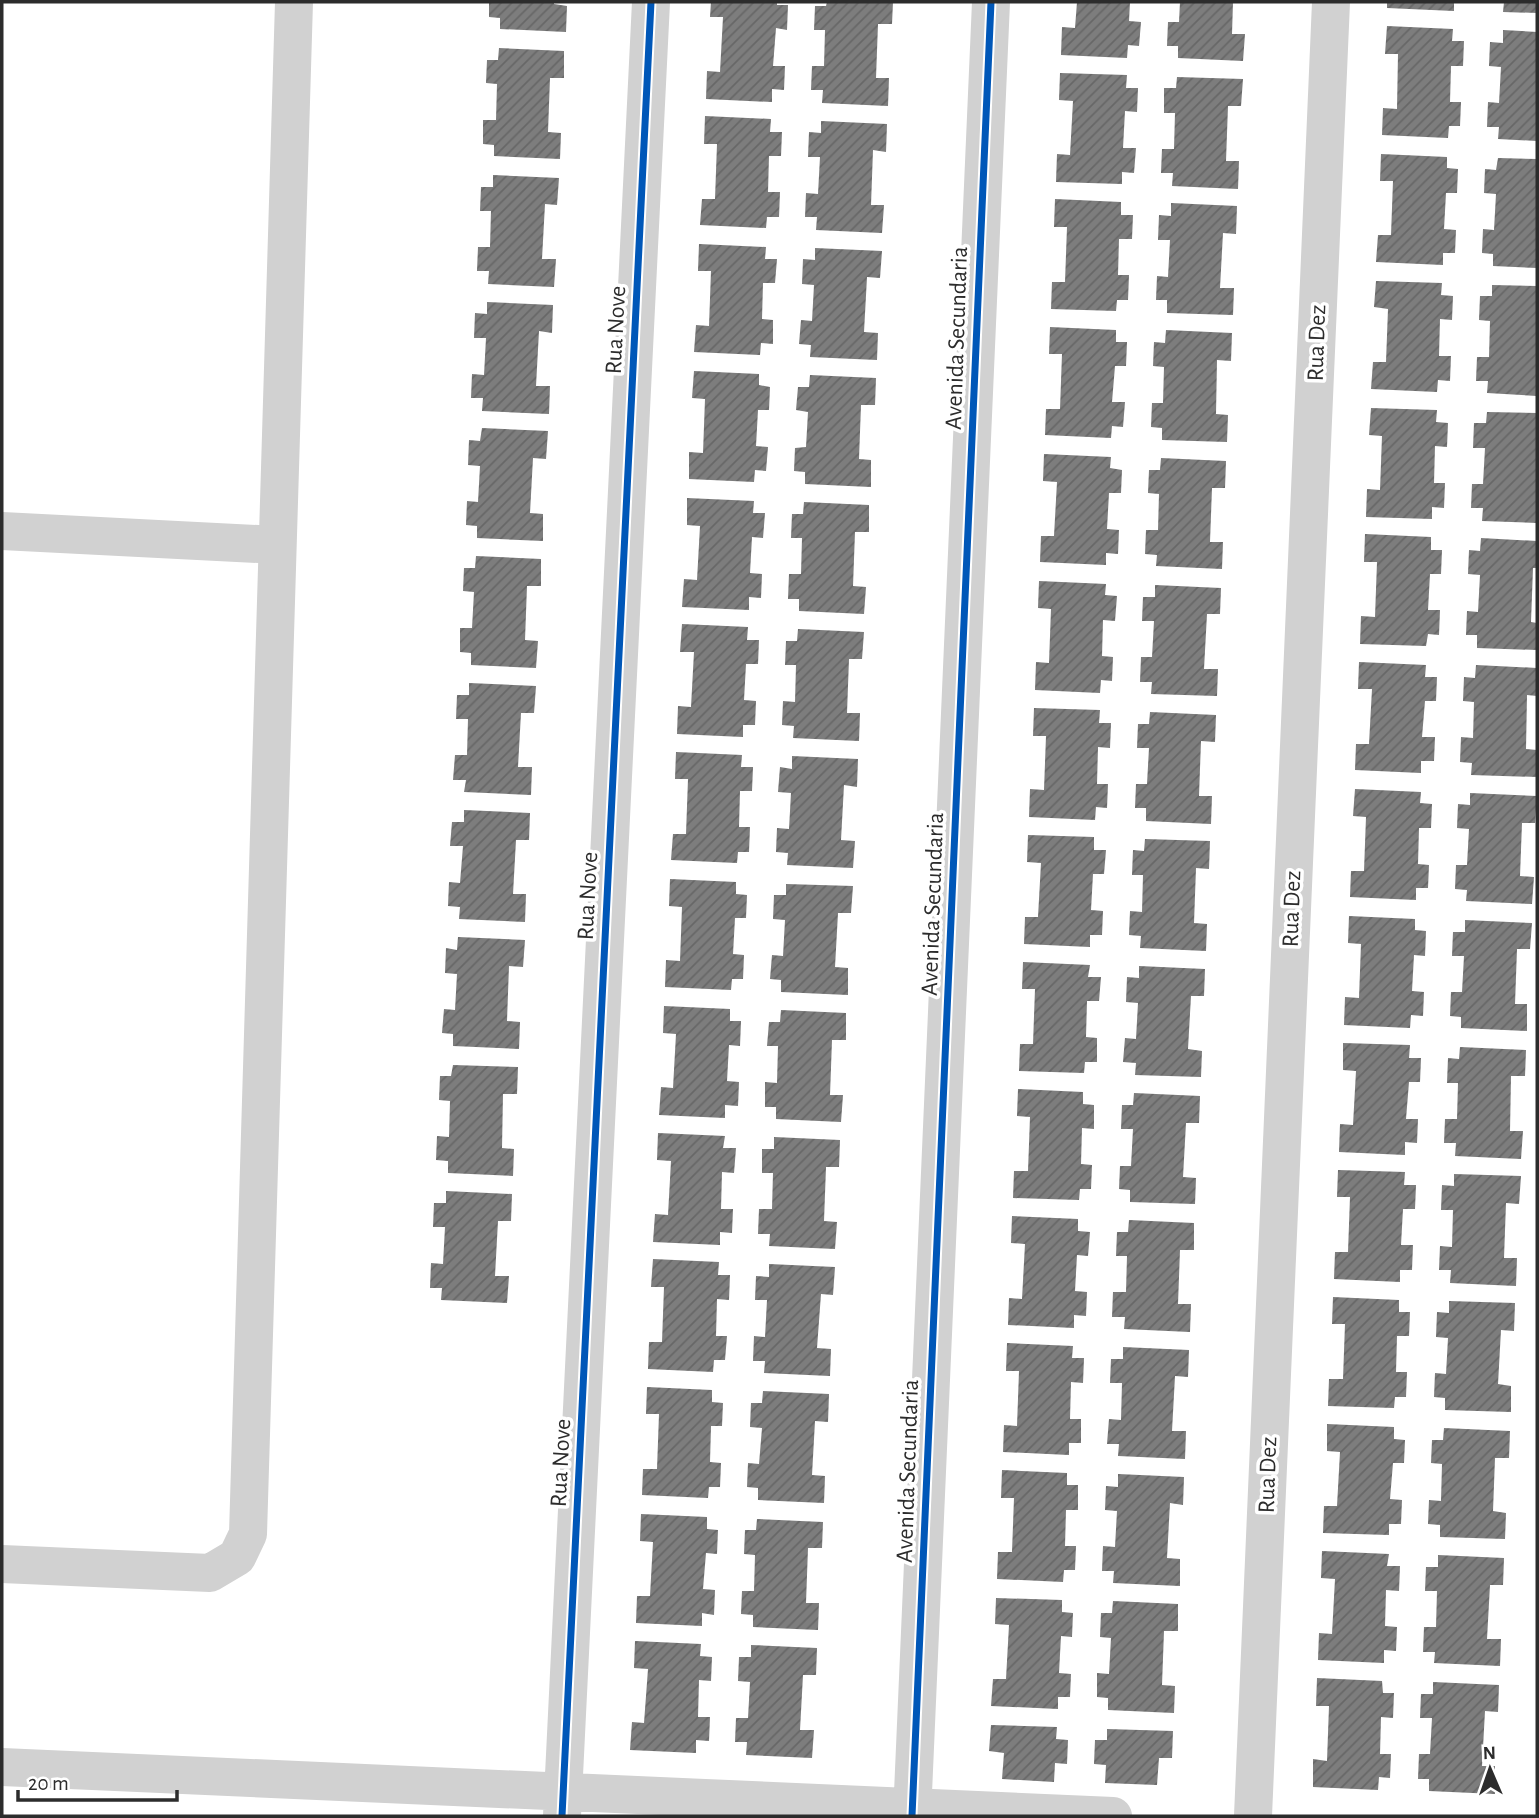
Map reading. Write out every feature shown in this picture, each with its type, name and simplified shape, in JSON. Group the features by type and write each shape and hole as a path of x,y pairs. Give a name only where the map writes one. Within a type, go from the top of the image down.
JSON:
{"street":[{"path":"2,1564 210,1573 237,1557 248,1534 294,2"},
{"name":"Rua Nove","path":"563,1805 651,2"},
{"name":"Avenida Secundaria","path":"912,1812 991,2"},
{"name":"Rua Dez","path":"1253,1816 1331,2"},
{"path":"2,531 277,545"},
{"path":"2,1767 563,1805 1113,1816"}],"building":[{"path":"489,2 554,2 567,6 566,32 500,29 500,18 489,17"},
{"path":"711,2 777,2 777,5 788,5 787,30 776,28 773,66 785,66 784,90 772,89 772,102 706,99 707,71 720,72 723,17 710,17"},
{"path":"827,2 893,2 892,24 878,24 876,78 889,78 888,106 822,103 823,90 811,90 812,66 824,66 825,30 814,30 815,6 826,6"},
{"path":"1077,2 1130,2 1129,21 1141,22 1139,46 1128,45 1127,58 1061,55 1062,27 1075,28"},
{"path":"1180,2 1233,2 1232,34 1245,34 1243,61 1178,58 1178,46 1167,46 1168,22 1179,22"},
{"path":"1387,2 1454,2 1454,11 1387,8"},
{"path":"1504,2 1537,2 1537,13 1503,12"},
{"path":"1387,26 1453,29 1452,41 1464,41 1463,66 1451,66 1450,102 1461,102 1460,126 1449,126 1448,138 1382,135 1383,108 1397,109 1398,54 1385,54"},
{"path":"1503,30 1537,32 1537,141 1498,139 1499,127 1487,127 1488,102 1499,103 1501,67 1489,66 1490,42 1503,43"},
{"path":"499,48 564,51 564,78 550,78 548,132 561,133 560,159 494,156 494,145 483,144 483,120 496,120 497,84 486,83 487,60 498,60"},
{"path":"1060,73 1127,75 1126,88 1138,88 1137,112 1125,111 1123,148 1136,148 1134,173 1122,172 1122,184 1056,182 1057,154 1070,155 1073,101 1059,100"},
{"path":"1177,77 1243,79 1241,106 1228,106 1226,161 1239,161 1238,189 1172,186 1173,173 1161,173 1162,149 1174,149 1175,113 1164,113 1164,88 1176,88"},
{"path":"705,116 771,119 770,132 782,132 781,156 769,156 768,192 780,192 779,217 767,217 766,228 700,225 702,199 715,199 717,144 704,144"},
{"path":"821,121 887,124 886,152 873,150 871,205 884,205 882,233 816,230 817,217 805,217 806,193 818,194 820,157 808,157 809,132 821,133"},
{"path":"1381,154 1447,157 1447,168 1458,169 1457,193 1446,193 1444,229 1456,230 1455,253 1443,253 1443,265 1376,262 1378,235 1391,235 1393,181 1380,181"},
{"path":"1498,158 1537,159 1537,268 1493,266 1493,254 1482,253 1483,229 1494,230 1496,194 1484,193 1485,169 1496,170"},
{"path":"493,175 559,178 557,205 545,204 542,259 556,259 554,287 488,284 489,271 477,271 478,247 490,247 491,211 480,211 481,187 493,187"},
{"path":"1055,199 1121,202 1121,215 1133,215 1132,239 1119,239 1118,275 1129,275 1128,300 1117,300 1116,311 1051,309 1052,282 1065,282 1067,227 1054,227"},
{"path":"1171,203 1237,206 1236,234 1223,233 1220,288 1234,288 1233,315 1167,313 1167,300 1156,300 1157,276 1168,277 1170,240 1158,240 1159,215 1171,216"},
{"path":"699,244 766,247 765,259 777,259 775,283 763,283 762,319 773,320 773,344 761,343 760,355 694,352 696,325 709,326 711,271 698,271"},
{"path":"815,248 882,251 880,278 867,277 864,332 878,333 877,360 810,357 811,345 799,344 801,320 812,321 814,285 802,284 803,259 815,260"},
{"path":"1376,281 1442,283 1441,295 1453,296 1452,320 1440,319 1439,356 1451,356 1450,381 1438,380 1437,392 1371,389 1373,362 1386,362 1388,309 1374,307"},
{"path":"1492,285 1537,286 1537,396 1487,393 1488,381 1476,381 1477,357 1489,357 1490,321 1479,320 1480,296 1492,296"},
{"path":"487,302 553,305 552,333 539,331 536,386 550,386 549,414 482,411 483,398 471,398 472,374 484,375 486,338 474,338 475,313 487,314"},
{"path":"1050,327 1116,330 1116,342 1127,342 1126,366 1115,366 1112,402 1125,402 1123,427 1112,426 1111,438 1045,435 1046,409 1060,409 1062,354 1049,354"},
{"path":"1166,330 1232,333 1231,361 1217,360 1216,414 1228,415 1227,442 1162,440 1162,428 1151,427 1152,403 1163,403 1164,367 1153,366 1154,342 1165,343"},
{"path":"694,371 759,374 759,385 770,387 769,410 758,410 756,446 768,447 766,471 755,470 754,482 689,479 689,452 703,453 705,399 692,398"},
{"path":"810,375 876,378 875,405 861,405 859,459 871,460 871,487 805,484 805,472 794,471 795,448 806,447 808,412 796,410 798,387 809,387"},
{"path":"1371,408 1437,410 1436,422 1448,423 1447,447 1435,446 1434,483 1445,483 1444,508 1432,507 1432,519 1366,517 1367,489 1380,490 1382,436 1369,435"},
{"path":"1487,412 1537,413 1537,523 1482,521 1483,508 1471,508 1472,484 1483,484 1485,448 1473,448 1474,423 1486,423"},
{"path":"482,428 548,431 546,459 533,458 530,513 543,514 543,541 477,538 477,526 466,525 467,501 478,502 480,466 468,465 469,440 480,441"},
{"path":"1044,454 1111,457 1110,468 1122,470 1121,493 1109,493 1107,529 1119,530 1118,554 1106,553 1106,565 1040,562 1041,536 1054,536 1057,482 1043,481"},
{"path":"1161,458 1226,461 1225,488 1212,488 1210,542 1223,542 1222,569 1156,566 1157,555 1145,554 1146,530 1158,530 1159,494 1148,493 1149,470 1160,470"},
{"path":"687,498 754,501 753,513 765,513 763,538 752,537 750,573 762,574 761,598 749,597 749,610 682,607 684,579 697,580 700,526 687,525"},
{"path":"804,502 869,505 869,532 855,532 853,586 866,587 864,614 799,611 799,599 788,599 789,574 801,574 802,538 791,538 792,514 803,514"},
{"path":"1365,534 1431,537 1431,550 1442,550 1441,574 1430,574 1428,610 1440,610 1439,635 1428,634 1426,646 1360,644 1361,616 1375,617 1377,562 1364,562"},
{"path":"1481,538 1537,541 1531,622 1537,623 1537,650 1477,648 1477,635 1466,635 1467,611 1478,612 1480,575 1468,574 1469,550 1480,551"},
{"path":"476,556 541,559 541,586 527,586 525,640 538,641 536,668 471,665 471,653 460,652 460,628 472,628 474,592 463,591 464,568 475,568"},
{"path":"1039,581 1106,584 1105,595 1117,596 1115,621 1103,620 1102,656 1113,657 1112,681 1101,680 1100,693 1035,690 1036,662 1049,663 1051,609 1038,608"},
{"path":"1155,585 1221,588 1220,614 1207,614 1204,669 1218,669 1217,696 1151,694 1152,682 1140,682 1141,657 1152,657 1154,621 1142,621 1143,597 1155,597"},
{"path":"682,624 748,627 747,640 759,640 758,664 746,664 744,700 756,701 755,725 743,725 743,737 677,734 678,706 691,707 694,652 680,652"},
{"path":"798,629 864,632 862,659 849,659 847,713 860,713 859,741 793,738 794,726 782,725 783,701 795,702 796,665 785,665 786,641 797,641"},
{"path":"1359,662 1426,665 1425,677 1437,677 1436,701 1425,701 1422,737 1435,737 1434,761 1421,761 1421,773 1355,770 1356,744 1369,744 1372,689 1358,689"},
{"path":"1476,665 1537,668 1537,696 1527,695 1526,749 1537,750 1537,777 1471,775 1472,763 1460,762 1461,737 1473,738 1474,702 1463,701 1464,677 1475,678"},
{"path":"469,683 536,686 534,713 521,713 518,767 532,767 531,795 464,792 466,780 453,780 455,755 467,755 468,719 456,719 457,695 469,695"},
{"path":"1034,708 1100,710 1099,723 1111,723 1110,748 1098,747 1097,784 1108,784 1107,808 1096,807 1095,820 1029,817 1030,789 1044,790 1046,736 1033,736"},
{"path":"1150,712 1216,715 1215,742 1201,741 1199,796 1212,796 1211,824 1146,821 1146,808 1135,808 1136,784 1147,784 1149,748 1137,748 1138,724 1149,724"},
{"path":"676,752 742,755 741,767 753,767 752,791 740,791 739,827 750,827 749,852 738,852 737,863 671,860 673,834 686,834 688,779 675,779"},
{"path":"792,756 858,759 857,787 844,785 841,840 855,841 853,868 787,865 788,853 776,852 777,828 789,829 791,793 778,792 780,767 792,769"},
{"path":"1355,789 1421,792 1420,803 1432,804 1431,828 1419,828 1418,864 1429,865 1428,888 1416,888 1416,900 1350,897 1351,871 1364,871 1366,817 1353,816"},
{"path":"1470,793 1537,796 1535,823 1522,823 1520,876 1534,877 1532,904 1466,901 1467,890 1455,889 1456,865 1467,865 1469,829 1457,828 1458,804 1470,805"},
{"path":"464,810 530,813 529,840 516,840 513,894 526,894 525,922 459,919 460,907 448,906 449,882 460,883 463,846 450,846 452,822 464,822"},
{"path":"1028,835 1094,837 1094,850 1106,850 1104,874 1093,874 1091,910 1103,911 1102,935 1090,935 1090,947 1024,944 1025,917 1038,917 1041,863 1027,862"},
{"path":"1145,839 1210,841 1209,869 1196,868 1194,923 1207,924 1206,951 1140,948 1141,936 1129,935 1130,911 1142,912 1143,875 1132,875 1133,850 1144,851"},
{"path":"670,879 736,882 736,894 747,895 746,918 735,918 733,954 744,955 743,979 732,979 731,990 665,987 666,960 680,961 682,907 669,906"},
{"path":"786,884 853,886 851,913 838,913 835,967 848,968 848,995 781,992 781,980 770,979 772,955 783,956 785,920 773,919 774,895 786,895"},
{"path":"1349,916 1415,919 1415,930 1426,931 1425,956 1414,955 1412,991 1424,992 1423,1016 1411,1015 1410,1028 1344,1025 1345,997 1359,998 1361,944 1348,943"},
{"path":"1465,920 1532,923 1530,949 1517,949 1515,1004 1527,1004 1527,1031 1461,1028 1461,1017 1450,1016 1451,992 1462,992 1464,956 1452,956 1453,932 1465,932"},
{"path":"458,937 525,940 523,967 509,966 507,1021 520,1022 519,1049 453,1046 453,1034 442,1033 444,1009 455,1010 457,974 445,973 446,948 457,950"},
{"path":"1023,962 1090,965 1088,977 1101,977 1099,1001 1087,1001 1086,1037 1097,1038 1097,1062 1085,1062 1084,1073 1019,1071 1020,1044 1033,1044 1035,989 1022,989"},
{"path":"1139,966 1205,969 1204,996 1191,996 1188,1049 1202,1051 1201,1077 1135,1075 1136,1063 1123,1062 1125,1038 1136,1039 1138,1003 1126,1002 1127,977 1139,978"},
{"path":"664,1006 730,1009 730,1021 741,1021 740,1046 729,1045 727,1081 739,1082 738,1106 725,1105 725,1118 659,1115 661,1087 673,1088 676,1034 663,1033"},
{"path":"781,1010 846,1013 846,1040 832,1040 830,1095 843,1095 841,1122 776,1119 776,1107 765,1107 765,1082 777,1083 778,1046 767,1046 769,1022 780,1022"},
{"path":"1343,1043 1410,1045 1409,1058 1421,1058 1420,1082 1409,1082 1406,1119 1418,1119 1417,1143 1405,1142 1405,1155 1339,1152 1340,1124 1353,1125 1356,1071 1343,1070"},
{"path":"1460,1047 1526,1050 1525,1076 1511,1076 1510,1131 1523,1131 1521,1159 1455,1156 1456,1143 1444,1143 1445,1119 1457,1119 1458,1083 1447,1083 1448,1058 1459,1059"},
{"path":"453,1065 518,1067 517,1094 503,1094 502,1148 514,1149 513,1176 448,1173 448,1161 436,1160 437,1136 449,1137 450,1101 439,1100 440,1076 451,1076"},
{"path":"1018,1089 1083,1092 1083,1104 1094,1105 1094,1129 1082,1128 1081,1164 1092,1165 1091,1189 1080,1189 1079,1200 1013,1198 1014,1171 1028,1171 1030,1117 1017,1116"},
{"path":"1134,1093 1200,1096 1199,1123 1186,1123 1183,1177 1196,1178 1195,1204 1130,1202 1130,1190 1119,1189 1120,1166 1131,1166 1133,1129 1121,1129 1122,1105 1133,1105"},
{"path":"658,1133 725,1136 723,1148 736,1148 734,1173 722,1172 721,1209 733,1209 732,1233 720,1232 720,1245 653,1242 655,1214 668,1215 671,1161 657,1160"},
{"path":"774,1137 840,1140 839,1167 826,1167 824,1221 837,1222 835,1249 769,1246 770,1234 758,1234 759,1209 772,1209 773,1173 762,1173 762,1149 774,1149"},
{"path":"1338,1170 1405,1172 1404,1185 1416,1185 1415,1209 1403,1209 1401,1245 1413,1245 1412,1270 1400,1270 1400,1282 1334,1279 1335,1252 1348,1252 1350,1197 1337,1197"},
{"path":"1454,1174 1521,1176 1519,1204 1506,1203 1504,1258 1517,1258 1516,1286 1450,1283 1451,1270 1439,1270 1440,1246 1452,1247 1453,1210 1441,1210 1442,1185 1454,1186"},
{"path":"446,1191 512,1194 511,1221 498,1221 495,1276 509,1276 507,1303 441,1300 442,1288 430,1288 431,1263 443,1264 445,1227 433,1227 434,1203 446,1203"},
{"path":"1012,1216 1078,1219 1078,1231 1090,1232 1088,1256 1077,1255 1075,1291 1087,1292 1086,1316 1074,1315 1074,1328 1008,1325 1009,1298 1022,1299 1025,1244 1011,1243"},
{"path":"1129,1220 1194,1223 1194,1250 1180,1250 1178,1304 1191,1304 1190,1332 1124,1329 1125,1317 1112,1317 1113,1292 1126,1292 1127,1256 1116,1256 1117,1232 1128,1232"},
{"path":"653,1259 719,1262 718,1275 730,1275 729,1300 717,1299 716,1336 727,1336 725,1360 714,1360 713,1372 648,1369 649,1342 662,1342 664,1287 651,1287"},
{"path":"769,1264 835,1267 833,1295 821,1294 817,1348 831,1349 830,1376 764,1373 765,1361 753,1361 754,1336 765,1337 767,1300 755,1300 756,1276 769,1277"},
{"path":"1333,1297 1399,1300 1399,1312 1410,1312 1409,1336 1397,1336 1396,1372 1407,1372 1406,1397 1395,1397 1394,1408 1328,1406 1329,1379 1343,1379 1345,1324 1332,1324"},
{"path":"1449,1301 1515,1303 1514,1331 1501,1330 1498,1384 1511,1386 1511,1412 1445,1410 1445,1398 1434,1397 1435,1373 1446,1374 1448,1338 1436,1337 1437,1312 1449,1313"},
{"path":"1007,1343 1073,1346 1072,1358 1084,1358 1083,1383 1071,1382 1070,1419 1081,1419 1081,1443 1069,1443 1069,1455 1003,1452 1004,1425 1017,1426 1019,1371 1006,1371"},
{"path":"1123,1347 1189,1350 1188,1377 1175,1376 1172,1431 1186,1431 1185,1459 1118,1456 1119,1444 1107,1444 1109,1419 1121,1420 1122,1383 1110,1383 1111,1359 1123,1359"},
{"path":"647,1387 712,1390 712,1402 723,1403 722,1426 711,1426 710,1462 721,1463 720,1487 709,1487 708,1498 642,1495 643,1469 657,1469 659,1414 646,1414"},
{"path":"763,1391 829,1394 828,1422 815,1421 812,1475 825,1476 824,1503 758,1500 758,1488 747,1487 748,1463 759,1464 762,1428 750,1427 751,1403 762,1403"},
{"path":"1327,1424 1394,1427 1394,1439 1405,1440 1404,1463 1393,1463 1390,1499 1402,1500 1401,1524 1389,1524 1389,1535 1323,1533 1324,1506 1337,1506 1340,1452 1327,1451"},
{"path":"1444,1428 1510,1431 1509,1458 1495,1458 1493,1511 1506,1513 1505,1539 1440,1537 1440,1525 1428,1524 1429,1500 1441,1501 1442,1464 1431,1463 1432,1440 1443,1440"},
{"path":"1002,1470 1067,1473 1067,1485 1078,1485 1078,1510 1066,1510 1065,1546 1076,1546 1075,1570 1064,1570 1063,1582 997,1579 998,1552 1012,1552 1014,1498 1001,1498"},
{"path":"1118,1474 1184,1477 1183,1505 1170,1503 1167,1558 1180,1559 1180,1586 1113,1583 1114,1571 1102,1571 1103,1546 1115,1547 1117,1511 1105,1510 1106,1486 1118,1487"},
{"path":"641,1514 707,1517 707,1529 718,1530 717,1554 706,1553 703,1589 715,1590 714,1615 702,1613 702,1626 636,1623 637,1596 650,1596 653,1542 640,1541"},
{"path":"757,1519 823,1522 822,1548 808,1548 806,1603 819,1603 818,1630 753,1627 753,1615 741,1614 742,1591 754,1591 755,1555 744,1554 745,1530 756,1530"},
{"path":"1322,1551 1389,1554 1387,1566 1400,1566 1399,1591 1386,1590 1385,1626 1397,1627 1396,1651 1384,1650 1384,1663 1318,1660 1319,1633 1332,1634 1335,1579 1321,1578"},
{"path":"1438,1555 1504,1558 1503,1585 1490,1585 1487,1639 1501,1639 1500,1666 1434,1663 1435,1652 1423,1652 1424,1627 1436,1627 1437,1591 1425,1591 1426,1567 1438,1567"},
{"path":"996,1598 1062,1600 1062,1612 1073,1613 1072,1637 1061,1636 1059,1673 1071,1674 1070,1697 1058,1697 1058,1709 991,1706 993,1679 1006,1679 1009,1625 995,1624"},
{"path":"1113,1601 1178,1604 1178,1631 1164,1631 1162,1685 1175,1686 1174,1713 1108,1710 1108,1698 1097,1697 1097,1673 1109,1674 1111,1638 1100,1637 1101,1613 1112,1613"},
{"path":"635,1641 701,1644 700,1656 712,1657 711,1681 699,1680 698,1717 710,1717 709,1741 696,1740 696,1753 630,1750 632,1722 644,1723 648,1669 634,1668"},
{"path":"751,1645 817,1648 816,1675 803,1675 800,1730 814,1730 812,1758 746,1755 747,1742 735,1742 736,1718 748,1718 750,1682 738,1681 739,1657 751,1657"},
{"path":"1317,1678 1382,1681 1383,1693 1394,1693 1393,1718 1381,1717 1380,1754 1391,1754 1390,1778 1379,1777 1378,1790 1313,1787 1313,1759 1327,1761 1329,1706 1316,1706"},
{"path":"1433,1682 1499,1685 1498,1712 1485,1711 1482,1766 1495,1766 1495,1794 1429,1791 1429,1779 1418,1779 1419,1754 1430,1754 1432,1718 1420,1718 1421,1694 1433,1694"},
{"path":"991,1725 1057,1727 1056,1739 1068,1740 1067,1764 1055,1763 1054,1782 1002,1779 1004,1753 989,1751"},
{"path":"1107,1729 1173,1731 1172,1758 1159,1758 1157,1785 1105,1783 1106,1765 1094,1764 1095,1740 1107,1740"}],"cycle path":[{"path":"562,1816 651,2"},
{"path":"912,1816 991,2"}]}
